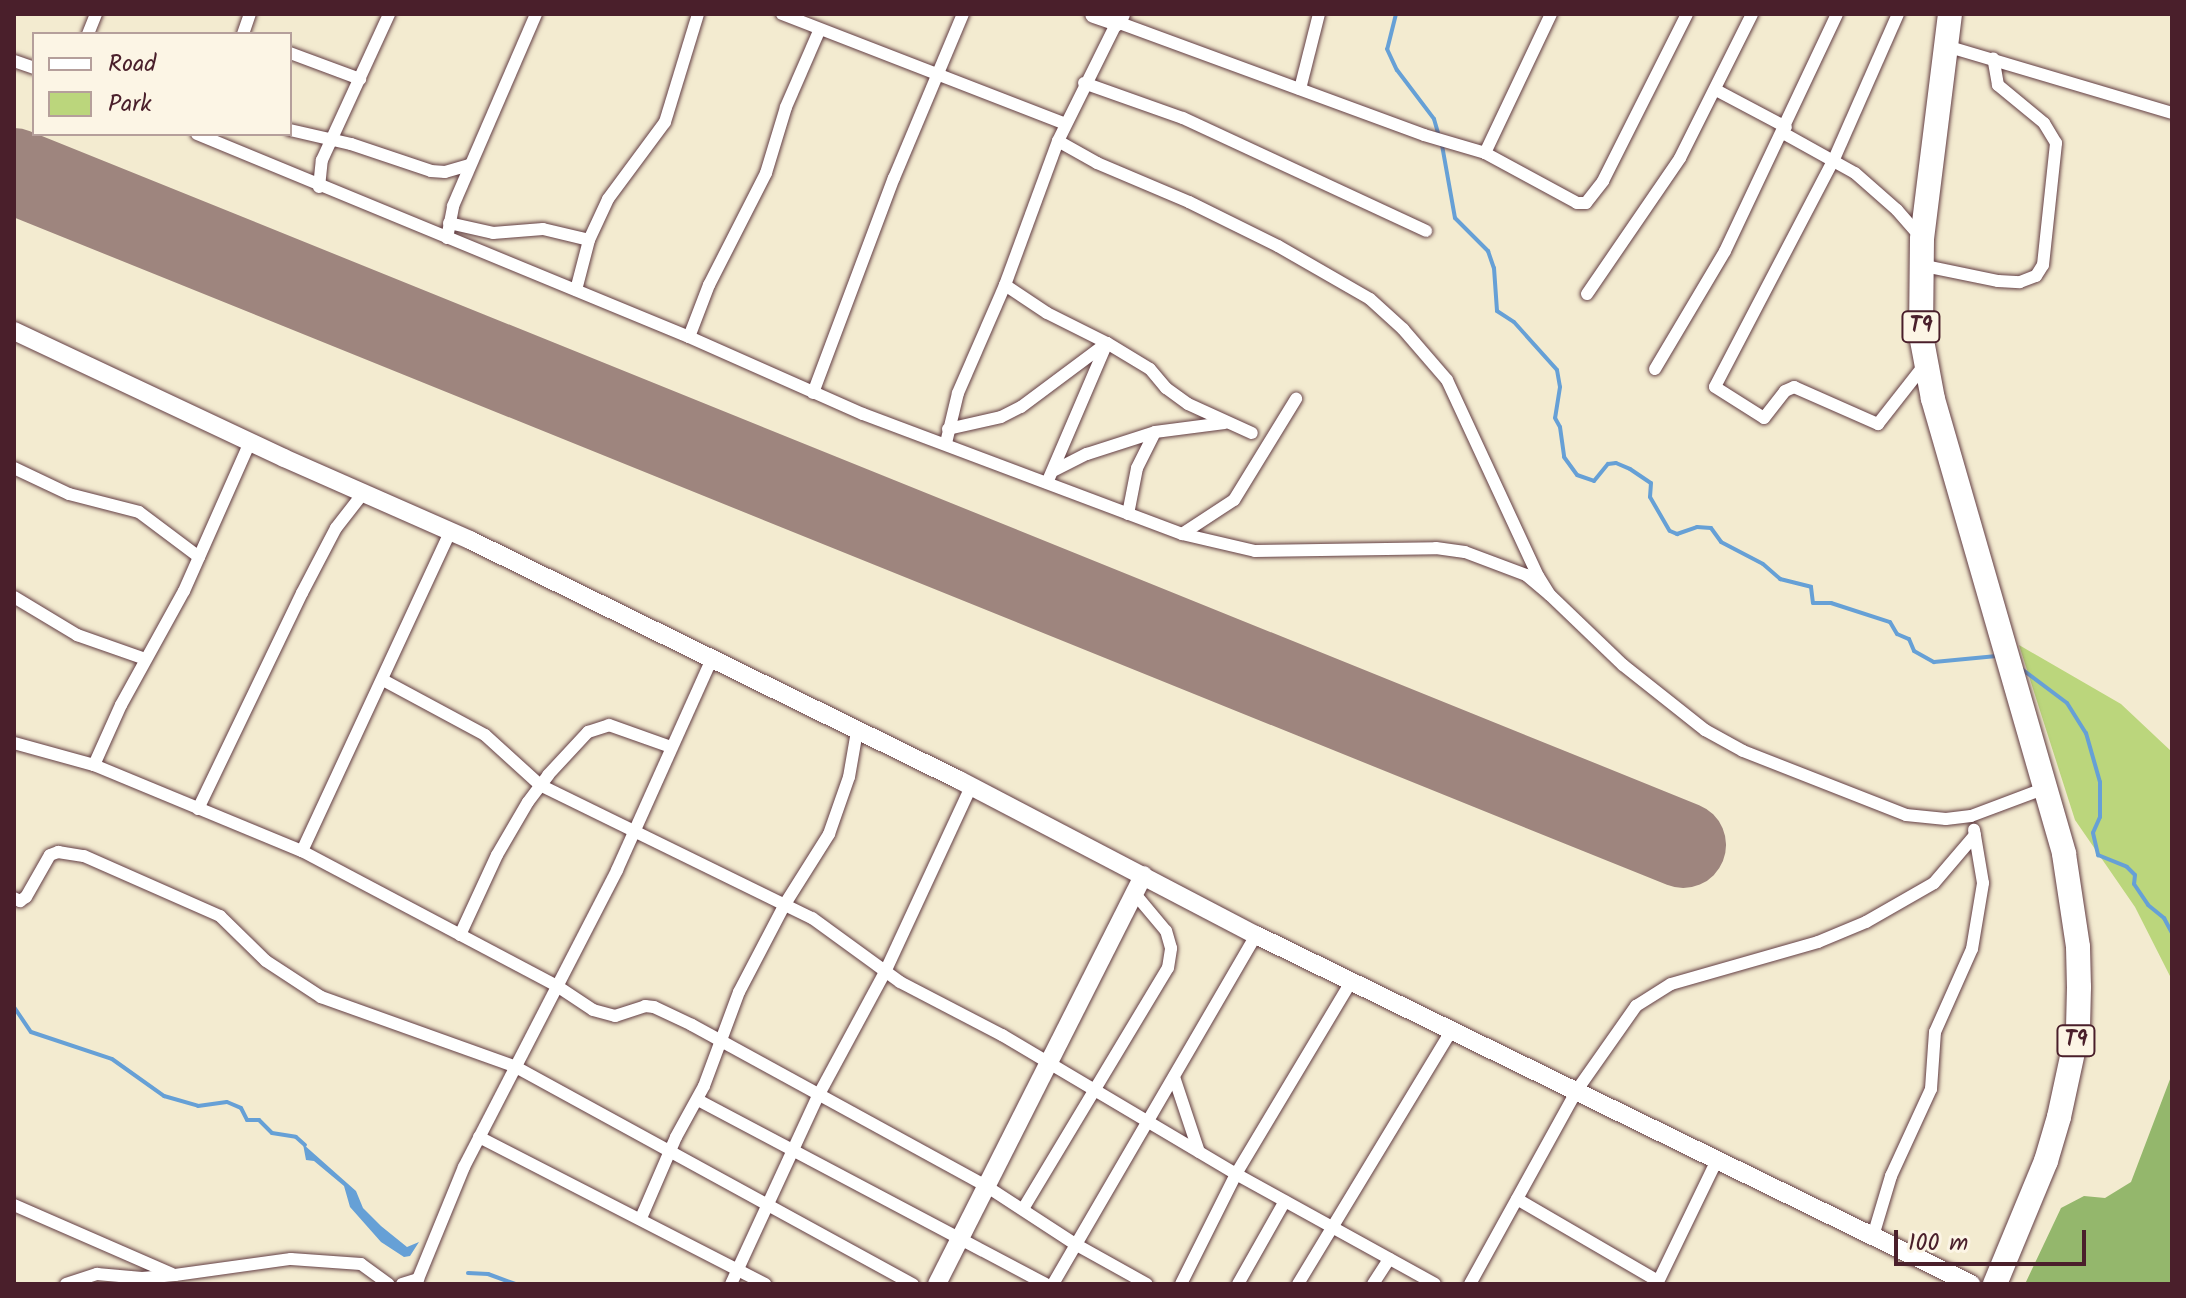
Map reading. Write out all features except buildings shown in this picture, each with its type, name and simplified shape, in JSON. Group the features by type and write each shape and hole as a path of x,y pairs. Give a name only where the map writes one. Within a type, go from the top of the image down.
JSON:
{"highway":[{"name":"T9","path":"1950,14 1920,265 1919,308 1925,364 2046,788 2072,895 2078,947 2078,1029 2046,1161 1995,1284"}],"street":[{"path":"319,187 320,168 389,14"},
{"path":"447,238 449,223 470,165 536,14"},
{"path":"576,290 589,240 608,199 665,122 698,14"},
{"path":"782,14 819,31 938,72 1065,124"},
{"path":"813,393 963,14"},
{"path":"1094,14 1119,18 1424,135 1485,153 1577,203 1586,203 1603,181 1687,14"},
{"path":"1300,89 1319,14"},
{"path":"1485,153 1551,14"},
{"path":"1587,294 1648,209 1716,90 1752,14"},
{"path":"1655,369 1725,251 1837,14"},
{"path":"1898,14 1834,159 1715,387 1764,418 1785,391 1794,387 1878,424 1925,364"},
{"path":"947,436 958,393 1005,285 1058,141 1084,83 1119,18"},
{"path":"689,337 709,285 758,193 786,107 819,31"},
{"path":"1946,46 2172,113"},
{"path":"292,54 360,79"},
{"path":"1920,265 1998,281 2020,282 2036,276 2043,265 2056,143 2044,123 1998,85 1993,58"},
{"path":"1084,83 1183,118 1426,231"},
{"path":"1716,90 1834,159 1887,200 1922,239"},
{"path":"292,130 333,139 431,171 445,172 470,165"},
{"path":"203,136 319,187 689,337 813,393 947,436 1047,483 1182,534 1255,551 1436,548 1465,552 1511,568 1550,595 1660,696 1705,730 1743,751 1906,815 1946,819 1971,816 2046,788"},
{"path":"1058,141 1097,163 1199,206 1278,246 1370,299 1403,329 1429,357 1454,392 1538,576 1550,595"},
{"path":"449,223 504,234 543,229 589,240"},
{"path":"1005,285 1047,313 1150,369 1174,395 1252,433"},
{"path":"14,331 450,532 971,787 1351,982 1971,1284"},
{"path":"947,436 1021,407 1107,343"},
{"path":"1047,483 1107,343"},
{"path":"1182,534 1234,500 1296,399"},
{"path":"1053,471 1087,454 1155,432 1228,423"},
{"path":"1128,514 1137,468 1155,432"},
{"path":"94,765 199,557 250,442"},
{"path":"14,468 83,499 139,512 199,557"},
{"path":"198,809 336,528 364,492"},
{"path":"302,851 450,532"},
{"path":"14,597 77,635 145,659"},
{"path":"402,1284 417,1282 479,1137 557,986 711,661"},
{"path":"383,680 485,735 540,785 785,904 834,932 885,972 1047,1062 1236,1174 1435,1284"},
{"path":"460,935 497,855 540,785 588,732 600,726 621,728 671,747"},
{"path":"641,1218 670,1151 698,1100 720,1039 785,904 829,834 849,777 857,731"},
{"path":"14,743 94,765 302,851 606,1014 615,1016 645,1006 654,1007 720,1039 818,1096 986,1186 1124,1278 1147,1284"},
{"path":"731,1284 818,1096 885,972 971,787"},
{"path":"1873,1236 1891,1176 1931,1089 1935,1032 1972,949 1983,883 1971,816"},
{"path":"1470,1284 1577,1090 1631,1013 1647,997 1671,984 1818,942 1866,922 1934,883 1975,835"},
{"path":"14,898 20,901 26,897 50,855 58,852 84,856 220,916 266,961 321,997 514,1066 913,1284"},
{"path":"937,1284 1144,875"},
{"path":"1023,1209 1096,1092 1170,958 1166,931 1135,894"},
{"path":"1053,1284 1256,935"},
{"path":"1181,1284 1236,1174 1351,982"},
{"path":"1298,1284 1452,1030"},
{"path":"1174,1077 1199,1152"},
{"path":"698,1100 1045,1284"},
{"path":"479,1137 765,1284"},
{"path":"1517,1199 1657,1282 1716,1162"},
{"path":"1238,1284 1285,1201"},
{"path":"14,1205 175,1275"},
{"path":"66,1284 83,1280 175,1275 274,1259 316,1259 361,1264 389,1284"},
{"path":"1373,1284 1389,1259"}],"green space":[{"path":"2019,645 2121,704 2172,752 2172,980 2135,907 2075,820"},
{"path":"2172,1074 2172,1284 2025,1284 2061,1208 2084,1196 2105,1198 2131,1182"}],"water":[{"path":"303,1144 356,1191 363,1208 381,1226 407,1247 419,1242 410,1256 404,1257 381,1242 350,1207 344,1186 314,1161 306,1160"}],"waterway":[{"path":"1396,14 1387,49 1397,70 1434,119 1439,136"},
{"path":"1442,145 1455,218 1488,251 1494,268 1497,311 1514,322 1557,370 1560,387 1555,418 1560,427 1564,457 1577,475 1594,481 1608,464 1616,463 1630,469 1651,483 1650,497 1670,531 1677,534 1697,527 1711,528 1721,542 1763,564 1780,579 1811,587 1813,603 1831,603 1890,622 1897,634 1909,639 1914,651 1934,662 1997,656"},
{"path":"2019,667 2067,703 2086,733 2100,782 2100,817 2093,833 2098,855 2127,867 2135,875 2134,884 2148,905 2164,918 2172,933"},
{"path":"14,1007 31,1032 112,1059 164,1096 198,1106 227,1102 241,1108 247,1120 259,1120 272,1133 296,1137 305,1145"},
{"path":"468,1273 488,1274 515,1284"}],"runway":[{"path":"14,171 1683,845"}]}
